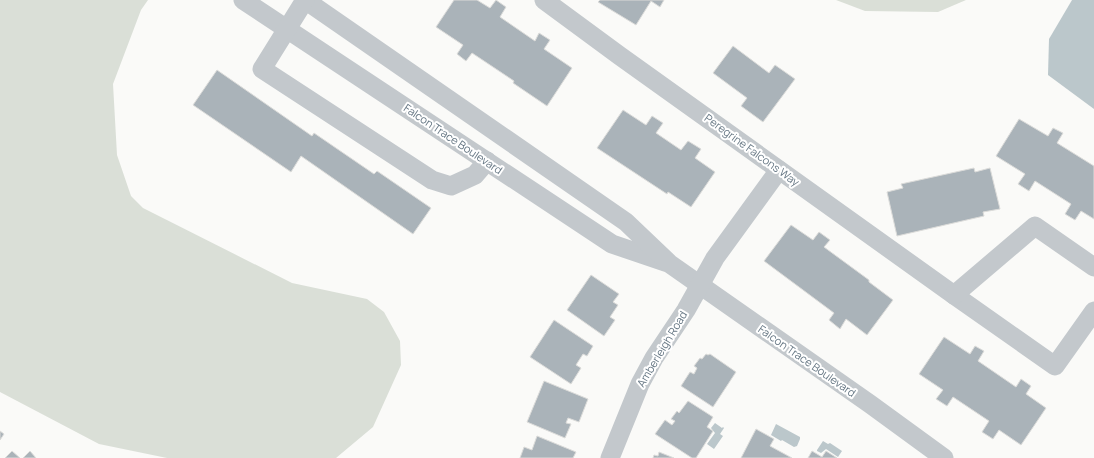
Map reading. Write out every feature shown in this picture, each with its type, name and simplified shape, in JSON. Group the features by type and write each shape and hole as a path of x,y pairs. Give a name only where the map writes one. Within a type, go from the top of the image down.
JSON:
{"street":[{"name":"Falcon Trace Boulevard","path":"243,0 487,161 558,210 612,244 670,264"},
{"name":"Falcon Trace Boulevard","path":"305,0 626,222 670,264 870,404 944,458"},
{"path":"305,0 262,69 432,180 451,186 475,175 487,161"},
{"name":"Peregrine Falcons Way","path":"549,2 620,56 1055,366 1094,311"},
{"name":"Amberleigh Road","path":"610,458 634,381 654,358 682,316 715,258 779,170"},
{"path":"954,295 1035,226 1094,267"}],"shaded area":[{"path":"0,0 148,0 141,10 113,84 117,155 131,196 143,208 292,283 367,299 384,312 400,341 401,365 373,427 336,458 167,458 99,444 0,392"},
{"path":"836,0 966,0 938,12 865,11"},
{"path":"1072,0 1094,0 1094,109 1048,75 1049,39"},
{"path":"715,423 724,428 720,434 723,436 714,449 707,444 715,433 711,428"},
{"path":"776,424 800,437 797,446 794,447 771,435"},
{"path":"823,441 828,444 830,443 842,451 838,457 826,449 821,453 817,451"}],"building":[{"path":"454,0 477,0 490,8 496,0 506,7 500,17 535,41 539,33 550,40 544,49 572,68 547,106 513,83 514,81 472,53 466,61 457,54 463,45 436,27"},
{"path":"600,0 664,0 660,7 651,1 636,25 598,2"},
{"path":"733,46 769,73 775,65 795,79 763,122 741,106 747,98 713,73"},
{"path":"217,70 312,136 314,133 374,174 377,171 431,208 413,234 301,156 291,172 193,105"},
{"path":"623,110 646,125 652,116 663,123 656,133 681,150 688,141 701,149 695,158 715,172 691,207 668,192 667,194 597,148"},
{"path":"1019,119 1048,136 1053,128 1063,133 1057,143 1094,166 1094,219 1081,211 1075,220 1065,214 1071,204 1035,181 1029,191 1018,184 1025,174 996,156"},
{"path":"974,168 975,172 990,168 1000,209 983,212 984,216 897,236 887,192 903,188 901,184"},
{"path":"791,225 813,240 819,232 830,240 824,247 869,280 869,282 893,300 867,335 846,319 840,329 829,320 834,313 764,261"},
{"path":"591,275 619,294 613,302 618,305 610,317 615,320 604,336 567,310"},
{"path":"554,320 593,346 587,356 583,354 576,365 581,368 571,384 530,357"},
{"path":"944,337 970,354 975,346 984,351 978,361 1016,387 1021,379 1031,386 1026,394 1046,408 1021,445 999,430 993,439 982,432 989,421 953,397 947,406 936,399 943,390 919,374"},
{"path":"706,354 710,354 736,372 713,407 681,386 690,372 694,374 697,368 694,366 700,358 702,359"},
{"path":"544,381 588,399 579,422 568,418 566,423 571,424 565,438 527,422"},
{"path":"688,401 713,417 707,427 713,431 696,458 692,458 655,434 665,420 672,425 675,421 671,419 677,411 679,413"},
{"path":"756,429 774,439 770,446 792,458 741,458"},
{"path":"0,431 4,434 0,440"},
{"path":"537,436 576,452 573,458 520,458 524,447 532,450"},
{"path":"12,451 20,458 5,458"},
{"path":"30,451 36,458 23,458"},
{"path":"812,451 822,457 826,451 837,458 808,458"},
{"path":"659,452 674,458 653,458 654,455 658,456"}]}
